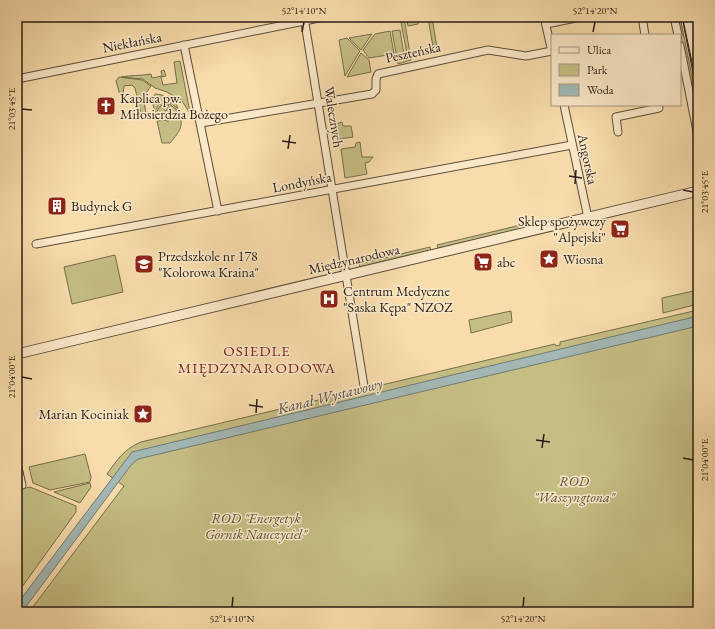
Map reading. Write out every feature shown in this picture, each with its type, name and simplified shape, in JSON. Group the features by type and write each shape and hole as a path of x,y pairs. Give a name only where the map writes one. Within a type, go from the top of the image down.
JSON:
{"main road":[{"path":"688,17 698,64"}],"street":[{"name":"Niekłańska","path":"17,79 184,45 305,18 324,17"},
{"path":"551,47 545,20 581,17"},
{"path":"642,17 645,34"},
{"path":"674,17 678,34"},
{"name":"Walecznych","path":"305,18 364,386"},
{"path":"184,45 218,211"},
{"name":"Peszteńska","path":"201,123 319,104 374,93 376,90 377,76 381,72 388,70 488,50 526,56 551,52"},
{"path":"681,57 698,136"},
{"name":"Angorska","path":"564,106 588,218"},
{"path":"618,132 616,117 658,108 658,106"},
{"name":"Londyńska","path":"36,244 572,145"},
{"name":"Międzynarodowa","path":"17,354 698,192"},
{"path":"17,463 22,486"}],"green space":[{"path":"400,17 404,17 411,60 398,64 392,31 400,30 404,55 407,54"},
{"path":"406,17 432,17 437,48 433,47 428,18 419,19 418,24 408,26"},
{"path":"677,17 680,17 698,106 698,122 681,34"},
{"path":"390,31 394,54 369,58 363,50 375,34"},
{"path":"372,34 361,50 349,38"},
{"path":"347,38 360,51 345,76 339,40"},
{"path":"361,53 369,60 371,72 347,77"},
{"path":"180,61 190,112 182,101 167,92 155,88 143,79 121,77 151,74 152,78 162,76 161,71 164,70 166,76 161,77 163,85 177,83 174,62"},
{"path":"119,77 142,80 151,86 143,97 146,113 141,114 135,88 132,85 124,86 123,94 120,95 116,81"},
{"path":"155,94 162,95 176,103 180,114 177,108 169,102 165,108 159,104 155,112 156,119 152,99"},
{"path":"169,104 176,109 177,115 157,119 156,113 160,106 166,111"},
{"path":"180,117 181,124 177,134 170,143 162,143 157,121 166,120 168,122 168,119"},
{"path":"342,122 343,126 351,126 353,137 339,139 336,124"},
{"path":"360,142 362,157 373,157 369,162 365,163 367,174 345,178 341,149 355,147 356,143"},
{"path":"521,225 521,229 438,248 437,245"},
{"path":"430,247 431,250 360,267 359,264"},
{"path":"115,255 123,292 72,304 64,267"},
{"path":"698,290 698,304 663,313 662,298"},
{"path":"698,310 698,612 29,612 124,486 107,474 125,452 141,442 555,344 556,346 560,345 560,342"},
{"path":"511,311 512,322 471,333 469,320"},
{"path":"85,454 91,477 90,482 50,490 33,483 29,467"},
{"path":"90,483 91,487 80,503 54,492"},
{"path":"30,487 76,506 76,512 22,587 17,588 17,490"}],"water":[{"path":"698,316 698,326 138,459 131,465 22,612 17,612 17,604 132,452"}],"tram line":[{"path":"682,17 698,98"},
{"path":"696,17 698,28"}],"place":[{"name":"Kaplica pw. Miłosierdzia Bożego","path":"106,106"},
{"name":"Budynek G","path":"57,206"},
{"name":"Sklep spożywczy \"Alpejski\"","path":"620,229"},
{"name":"Wiosna","path":"549,259"},
{"name":"abc","path":"483,262"},
{"name":"Przedszkole nr 178 \"Kolorowa Kraina\"","path":"144,264"},
{"name":"Centrum Medyczne \"Saska Kępa\" NZOZ","path":"329,299"},
{"name":"Marian Kociniak","path":"143,414"}],"district":[{"name":"OSIEDLE MIĘDZYNARODOWA","path":"257,360"}],"water label":[{"name":"Kanał Wystawowy","path":"330,396"}],"park label":[{"name":"ROD \"Waszyngtona\"","path":"574,490"},
{"name":"ROD \"Energetyk Górnik Nauczyciel\"","path":"256,526"}]}
